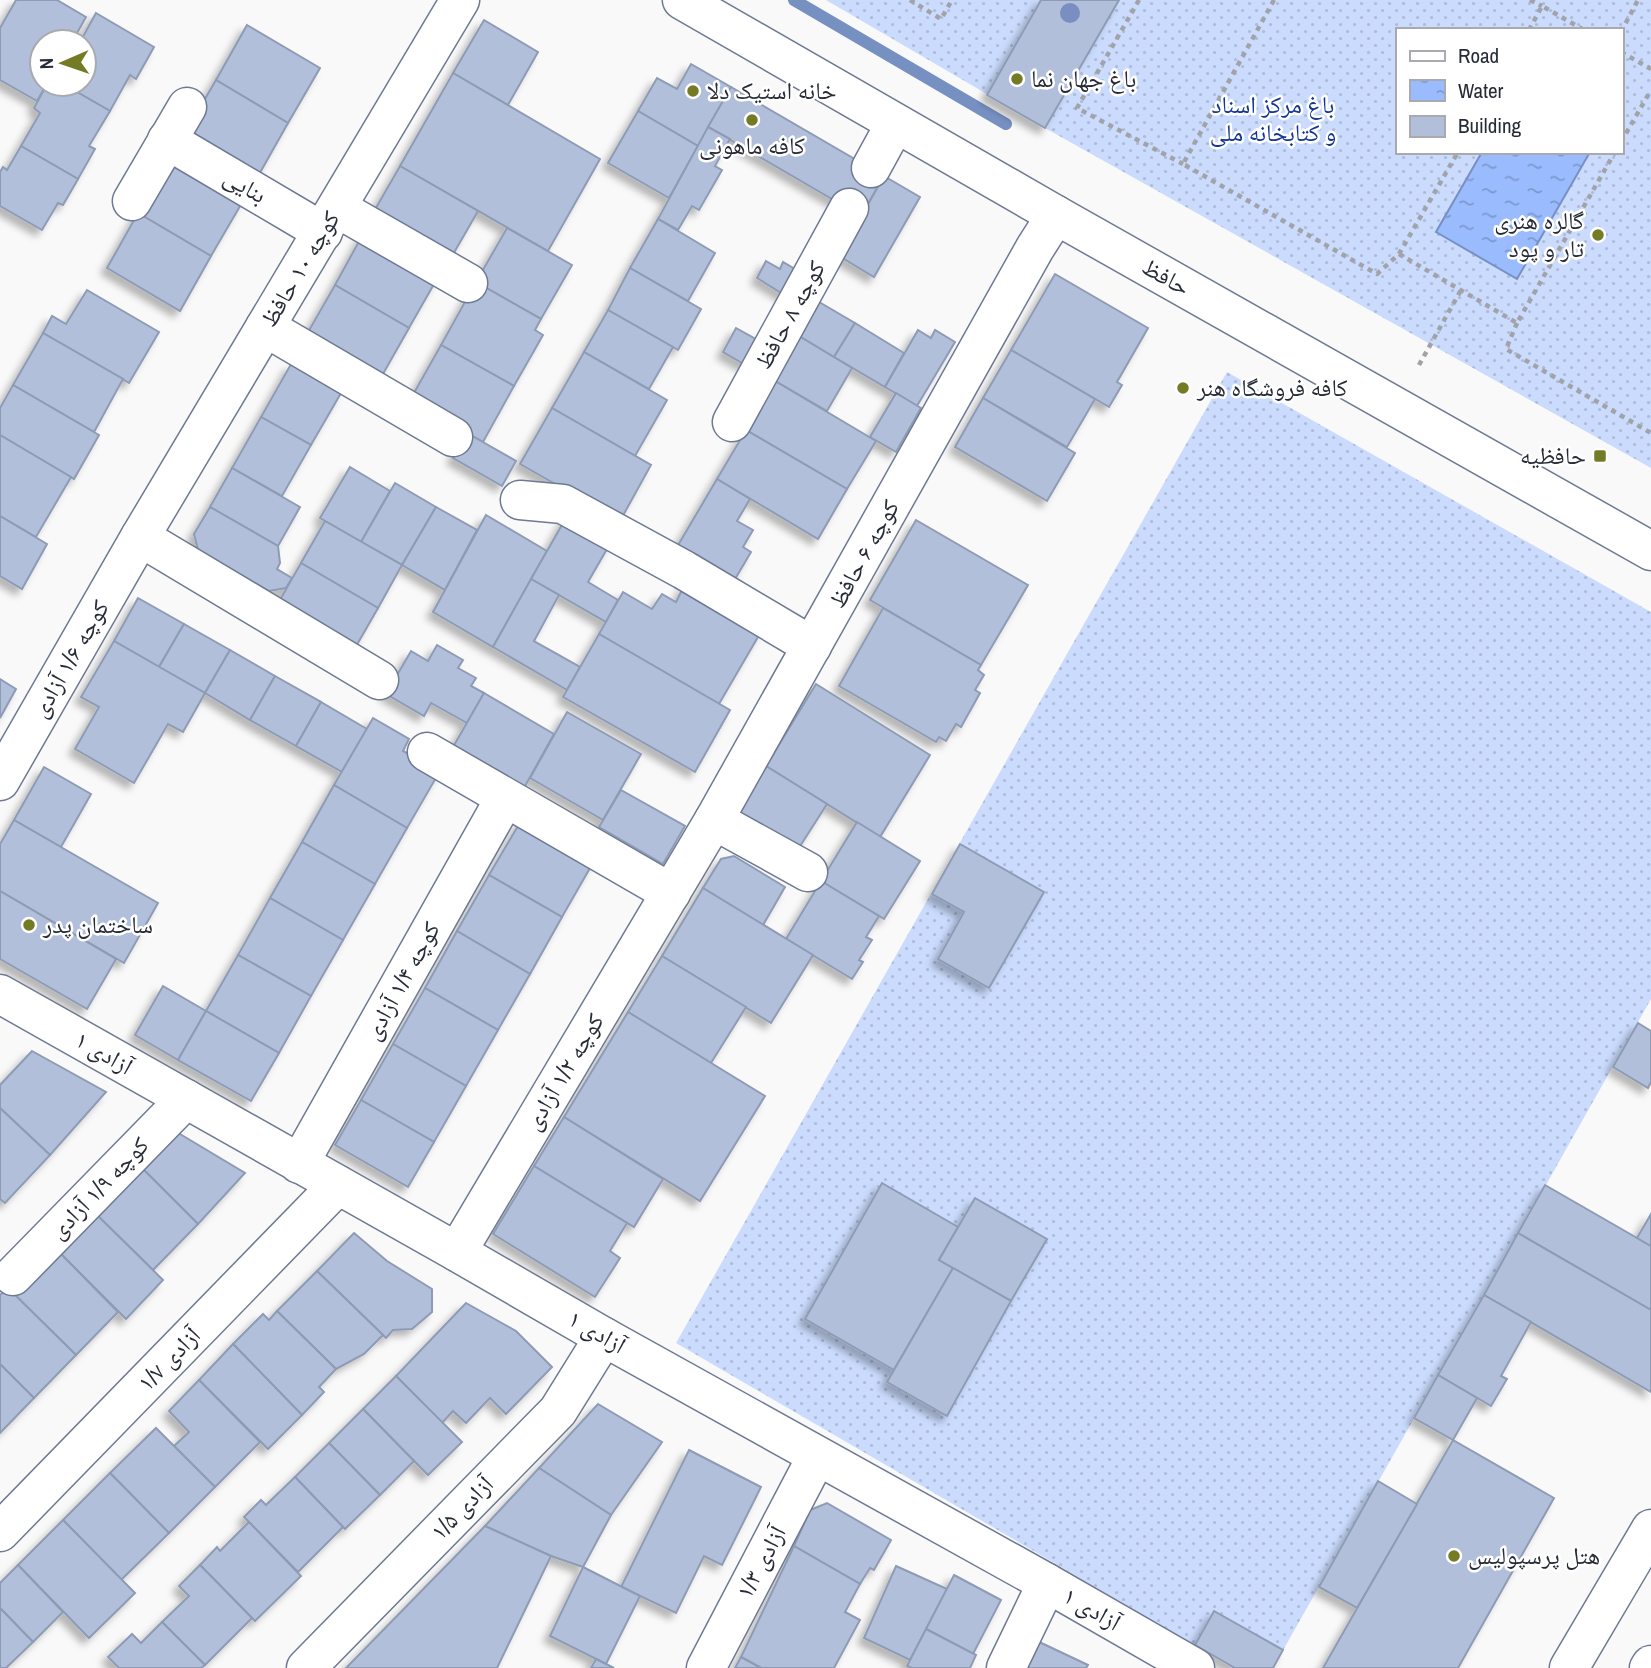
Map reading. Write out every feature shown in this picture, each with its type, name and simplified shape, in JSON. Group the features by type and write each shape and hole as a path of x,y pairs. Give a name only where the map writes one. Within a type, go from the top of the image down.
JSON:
{"street":[{"name":"کوچه ۱۰ حافظ","path":"140,537 460,0"},
{"name":"حافظ","path":"682,0 895,124 1651,551"},
{"path":"131,201 187,107"},
{"path":"871,168 895,124"},
{"name":"بنایی","path":"167,141 468,283"},
{"name":"کوچه ۸ حافظ","path":"732,422 849,208"},
{"name":"کوچه ۶ حافظ","path":"671,893 1056,215"},
{"path":"265,327 453,437"},
{"path":"520,500 562,504 684,570 812,646"},
{"path":"140,537 379,680"},
{"name":"کوچه ۱/۶ آزادی","path":"0,781 140,537"},
{"path":"427,751 671,893"},
{"name":"کوچه ۱/۴ آزادی","path":"299,1164 505,797"},
{"path":"714,820 808,872"},
{"name":"کوچه ۱/۲ آزادی","path":"457,1252 671,893"},
{"name":"آزادی ۱","path":"0,994 1195,1668"},
{"name":"کوچه ۱/۹ آزادی","path":"13,1276 186,1100"},
{"name":"آزادی ۱/۷","path":"0,1532 338,1185"},
{"name":"آزادی ۱/۵","path":"306,1668 558,1411 604,1336"},
{"name":"آزادی ۱/۳","path":"706,1668 817,1455"},
{"path":"1569,1668 1651,1528"},
{"path":"1006,1668 1046,1583"}],"path":[{"path":"909,0 941,19 952,0"},
{"path":"1139,0 1077,108 1183,164 1377,274 1399,254 1457,154"},
{"path":"1183,164 1274,0"},
{"path":"1531,0 1580,28"},
{"path":"1623,28 1638,0"},
{"path":"1529,28 1542,6"},
{"path":"1623,53 1651,69"},
{"path":"1623,139 1651,90"},
{"path":"1614,154 1517,323 1506,349 1651,433"},
{"path":"1399,254 1517,323"},
{"path":"1419,365 1461,290"}],"green space":[{"name":"باغ مرکز اسناد و کتابخانه ملی","path":"826,0 1651,0 1651,468 1045,128"},
{"path":"1227,372 1651,612 1651,999 1273,1668 1235,1668 676,1343"}],"water":[{"path":"1481,154 1589,154 1517,279 1436,232"}],"building":[{"path":"16,0 57,0 86,17 80,28 28,28 28,96 0,80 0,28"},
{"path":"1041,0 1119,0 1045,128 987,95"},
{"path":"96,13 154,47 136,79 130,75 110,111 87,98 98,98 98,28 88,28"},
{"path":"484,20 538,52 508,105 453,73"},
{"path":"247,25 320,68 288,123 216,80"},
{"path":"691,64 731,87 698,146 638,111 657,78 677,89"},
{"path":"453,73 600,159 548,251 400,166"},
{"path":"216,80 288,123 257,178 184,135"},
{"path":"731,87 884,176 861,216 708,127"},
{"path":"39,98 87,98 110,111 89,146 95,149 78,179 21,146 40,113 34,108"},
{"path":"638,111 698,146 669,198 608,163"},
{"path":"708,127 730,139 715,166 722,170 699,210 692,206 678,230 658,219"},
{"path":"21,146 78,179 63,205 58,203 42,230 0,206 0,172 3,167 7,170"},
{"path":"170,158 243,201 211,256 138,213"},
{"path":"400,166 478,211 451,258 373,213"},
{"path":"884,176 920,197 874,277 839,256"},
{"path":"138,213 211,256 180,311 107,268"},
{"path":"658,219 715,253 688,301 630,268"},
{"path":"507,228 572,265 541,319 476,282"},
{"path":"363,234 438,277 409,328 335,285"},
{"path":"766,261 780,269 783,262 800,272 786,296 757,278"},
{"path":"630,268 701,309 678,350 608,310"},
{"path":"1055,274 1148,328 1117,382 1122,385 1109,407 1011,350"},
{"path":"476,282 541,319 535,330 543,335 514,386 441,345"},
{"path":"335,285 409,328 379,381 304,339"},
{"path":"87,290 159,332 129,383 43,333 52,316 66,324"},
{"path":"814,299 855,323 834,357 794,333"},
{"path":"608,310 673,347 649,389 584,352"},
{"path":"855,323 904,353 885,387 834,357"},
{"path":"736,328 761,342 747,366 723,352"},
{"path":"918,330 931,338 935,330 955,342 917,406 885,387"},
{"path":"43,333 123,379 94,432 13,385"},
{"path":"794,333 852,368 827,411 770,378"},
{"path":"441,345 514,386 483,442 410,400"},
{"path":"1011,350 1095,399 1067,447 983,398"},
{"path":"584,352 667,400 635,456 552,408"},
{"path":"291,364 341,393 311,445 261,417"},
{"path":"775,381 876,441 847,489 746,430"},
{"path":"13,385 99,435 74,479 0,435 0,408"},
{"path":"896,393 921,408 896,452 870,437"},
{"path":"983,398 1075,453 1047,501 955,447"},
{"path":"552,408 651,465 620,521 520,464"},
{"path":"261,417 311,445 282,496 232,468"},
{"path":"746,430 847,489 818,539 717,479"},
{"path":"467,433 516,461 502,486 453,458"},
{"path":"0,435 71,477 36,537 0,516"},
{"path":"350,467 390,491 361,542 320,518"},
{"path":"232,468 300,507 278,546 210,507"},
{"path":"717,479 750,499 737,521 753,530 743,547 751,552 731,586 674,552"},
{"path":"395,483 436,507 402,565 361,542"},
{"path":"210,507 278,546 280,563 277,569 292,578 286,588 269,591 198,550 194,534"},
{"path":"436,507 477,530 445,590 402,565"},
{"path":"486,515 547,551 493,647 433,612"},
{"path":"0,516 47,544 22,589 0,576"},
{"path":"567,516 611,542 588,582 618,600 606,622 531,579"},
{"path":"916,520 1028,585 981,665 870,600"},
{"path":"325,521 402,565 378,608 301,563"},
{"path":"301,563 378,608 354,650 277,605"},
{"path":"531,579 559,595 534,641 580,667 567,690 493,647"},
{"path":"685,584 762,630 719,704 599,634 623,592 652,609 662,594 676,602"},
{"path":"138,598 184,624 159,667 114,641"},
{"path":"883,608 981,665 978,670 984,675 975,690 980,693 961,727 956,724 946,741 939,737 936,742 839,686"},
{"path":"184,624 230,650 205,693 159,667"},
{"path":"599,634 730,710 695,772 563,697"},
{"path":"114,641 205,693 183,732 168,724 134,783 75,749 99,707 81,697"},
{"path":"437,645 463,660 458,668 476,678 471,686 484,693 467,723 431,703 424,716 386,694 411,651 428,661"},
{"path":"230,650 275,676 250,720 205,693"},
{"path":"275,676 321,702 296,746 250,720"},
{"path":"0,679 16,689 0,718"},
{"path":"816,684 930,755 880,837 766,766"},
{"path":"484,693 554,734 524,788 453,747"},
{"path":"321,702 367,729 342,772 296,746"},
{"path":"567,712 641,754 603,820 530,778"},
{"path":"373,718 409,739 403,751 440,771 407,828 334,785"},
{"path":"766,766 827,804 797,851 737,814"},
{"path":"44,767 91,794 61,847 14,820"},
{"path":"334,785 407,828 375,884 302,842"},
{"path":"621,790 685,826 663,864 599,827"},
{"path":"522,819 594,861 562,917 489,875"},
{"path":"14,820 158,903 124,963 0,891 0,844"},
{"path":"857,822 920,861 884,919 821,881"},
{"path":"302,842 375,884 343,940 270,898"},
{"path":"960,844 1044,892 989,988 938,959 964,912 932,894"},
{"path":"734,856 785,887 763,925 703,888 721,859"},
{"path":"489,875 562,917 530,974 457,931"},
{"path":"821,881 879,916 866,937 872,940 859,960 863,962 852,979 786,939"},
{"path":"703,888 813,955 771,1023 662,956"},
{"name":"ساختمان پدر","path":"0,891 116,959 87,1009 0,959"},
{"path":"270,898 343,940 311,996 238,955"},
{"path":"457,931 530,974 498,1030 425,988"},
{"path":"238,955 311,996 279,1053 206,1011"},
{"path":"662,956 746,1007 711,1063 628,1012"},
{"path":"163,986 206,1011 178,1060 135,1035"},
{"path":"425,988 498,1030 466,1086 393,1044"},
{"path":"206,1011 279,1053 251,1101 178,1060"},
{"path":"628,1012 765,1096 700,1201 564,1117"},
{"path":"1638,1023 1651,1031 1651,1082 1648,1088 1613,1067"},
{"path":"393,1044 466,1086 434,1142 361,1100"},
{"path":"32,1051 106,1092 50,1155 0,1108 0,1085"},
{"path":"361,1100 434,1142 408,1187 335,1145"},
{"path":"0,1108 50,1155 5,1203 0,1199"},
{"path":"564,1117 663,1179 634,1227 534,1166"},
{"path":"175,1131 245,1173 198,1224 141,1167"},
{"path":"534,1166 627,1223 610,1251 620,1258 595,1297 493,1234"},
{"path":"141,1167 198,1224 153,1270 95,1213"},
{"path":"882,1183 958,1227 939,1260 953,1268 894,1370 805,1319"},
{"path":"1545,1185 1651,1246 1651,1310 1518,1233"},
{"path":"975,1198 1047,1239 1011,1301 939,1260"},
{"path":"95,1213 163,1280 126,1319 58,1251"},
{"path":"1651,1214 1651,1246 1637,1238"},
{"path":"354,1233 387,1261 432,1289 432,1312 412,1329 393,1330 386,1338 317,1271"},
{"path":"1518,1233 1651,1310 1651,1392 1484,1295"},
{"path":"58,1251 118,1312 76,1355 15,1295"},
{"path":"953,1268 1011,1301 947,1416 887,1382"},
{"path":"317,1271 383,1335 364,1354 336,1369 277,1311"},
{"path":"8,1288 76,1355 34,1398 0,1364 0,1295"},
{"path":"1484,1295 1531,1322 1501,1376 1507,1379 1491,1406 1438,1375"},
{"path":"466,1303 516,1331 552,1367 506,1414 490,1398 466,1423 453,1411 442,1423 396,1376"},
{"path":"277,1311 336,1369 319,1387 324,1392 302,1415 233,1344 263,1314 269,1320"},
{"path":"233,1344 302,1415 268,1449 199,1380"},
{"path":"0,1364 34,1398 0,1433"},
{"path":"1438,1375 1477,1398 1453,1440 1414,1418"},
{"path":"396,1376 462,1442 428,1475 363,1409"},
{"path":"199,1380 260,1442 215,1487 174,1446 189,1432 169,1411"},
{"path":"598,1404 662,1442 611,1515 539,1468"},
{"path":"363,1409 414,1461 380,1495 329,1443"},
{"path":"156,1428 215,1487 169,1533 110,1473"},
{"name":"هتل پرسپولیس","path":"1453,1440 1554,1498 1458,1668 1323,1668"},
{"path":"329,1443 380,1495 345,1529 295,1477"},
{"path":"689,1450 761,1487 722,1565 704,1556 676,1613 621,1587"},
{"path":"539,1468 611,1515 583,1567 551,1556 485,1526"},
{"path":"110,1473 169,1533 121,1580 63,1520"},
{"path":"295,1477 343,1527 298,1572 244,1517 261,1500 266,1505"},
{"path":"1378,1481 1417,1504 1357,1608 1319,1587"},
{"path":"827,1503 891,1540 874,1570 870,1568 860,1584 794,1546 810,1510"},
{"path":"63,1520 135,1593 89,1638 18,1565"},
{"path":"249,1522 301,1576 255,1621 200,1565 217,1547 220,1551"},
{"path":"485,1526 551,1556 497,1668 346,1668"},
{"path":"794,1546 860,1584 845,1612 860,1620 834,1668 761,1668 741,1657"},
{"path":"18,1565 63,1612 33,1642 0,1608 0,1583"},
{"path":"200,1565 252,1618 205,1665 162,1622 189,1596 179,1586"},
{"path":"896,1566 947,1589 910,1660 864,1638"},
{"path":"583,1567 640,1596 606,1664 550,1636"},
{"path":"954,1575 1001,1600 973,1654 926,1629"},
{"path":"0,1608 33,1642 6,1668 0,1668"},
{"path":"1214,1611 1283,1650 1273,1668 1235,1668 1195,1645"},
{"path":"162,1622 205,1665 201,1668 119,1668 108,1657 132,1634 141,1643"},
{"path":"926,1629 976,1655 970,1668 907,1666"},
{"path":"1035,1640 1088,1665 1086,1668 1021,1668"},
{"path":"741,1657 761,1668 735,1668"},
{"path":"596,1659 614,1668 591,1668"}],"waterway":[{"path":"794,0 1006,124"}],"place":[{"name":"باغ جهان نما","path":"1017,79"},
{"name":"خانه استیک دلا","path":"693,91"},
{"name":"کافه ماهونی","path":"752,120"},
{"name":"گالره هنری تار و پود","path":"1598,235"},
{"name":"کافه فروشگاه هنر","path":"1183,388"},
{"name":"حافظیه","path":"1600,456"},
{"name":"ساختمان پدر","path":"29,925"},
{"name":"هتل پرسپولیس","path":"1454,1556"}]}
